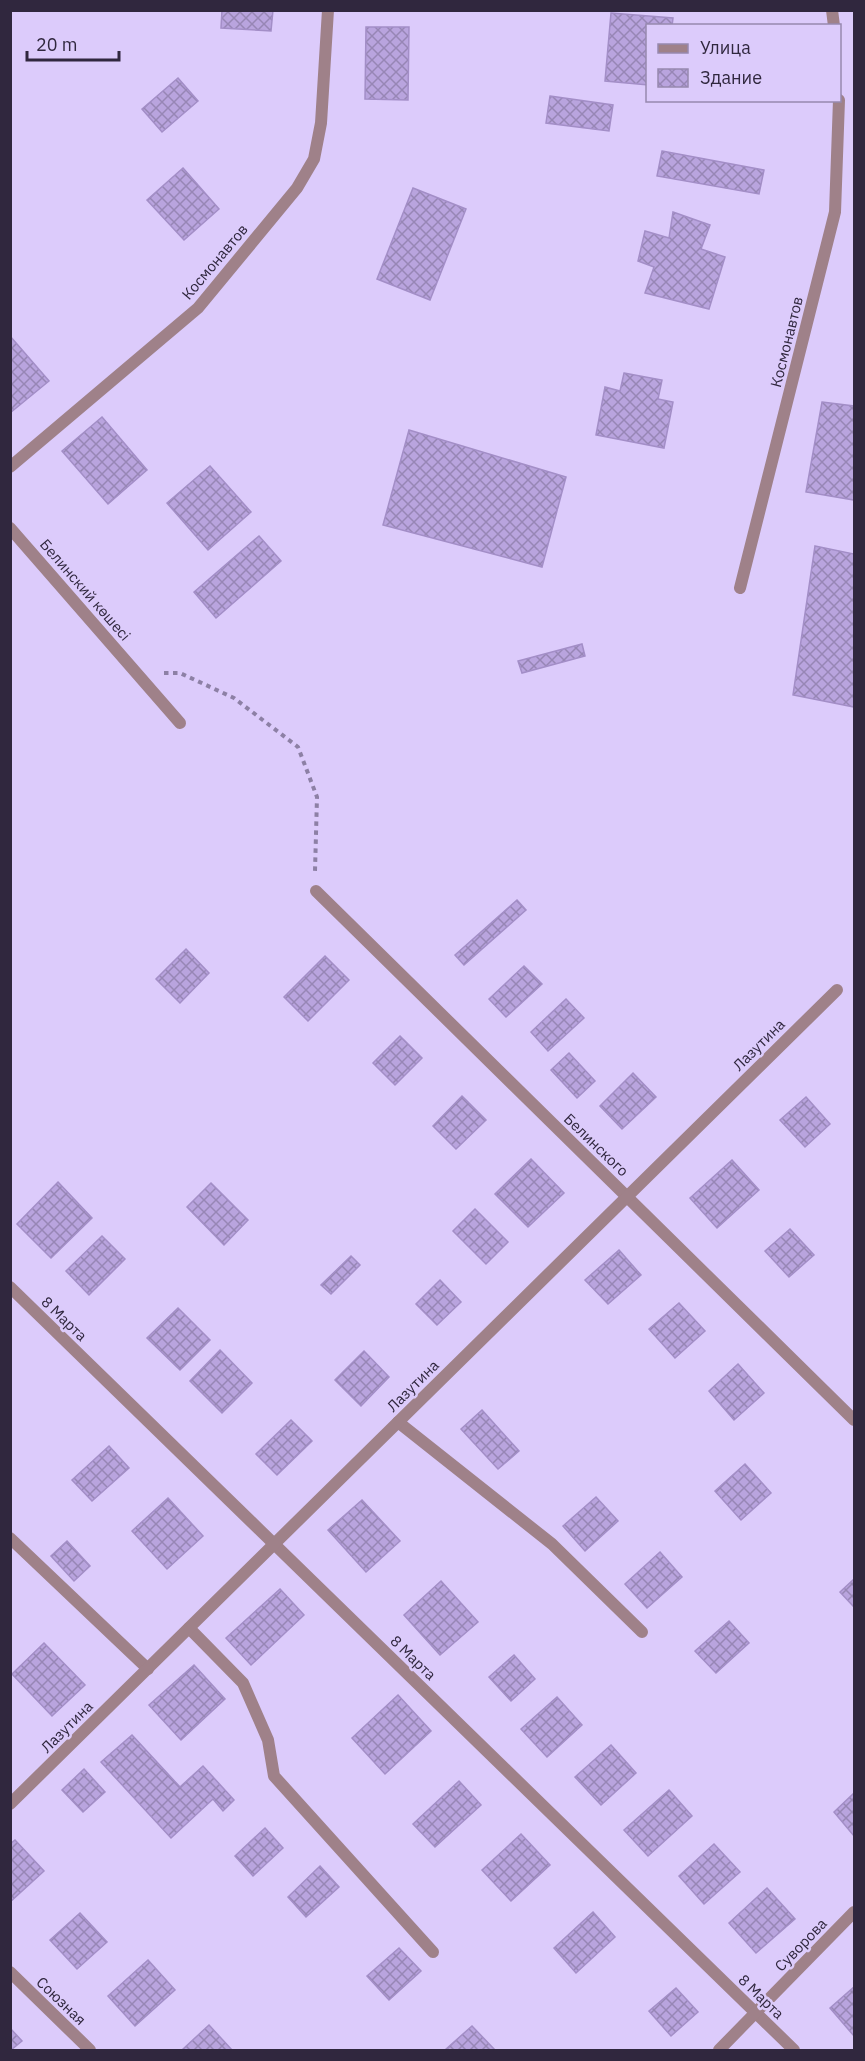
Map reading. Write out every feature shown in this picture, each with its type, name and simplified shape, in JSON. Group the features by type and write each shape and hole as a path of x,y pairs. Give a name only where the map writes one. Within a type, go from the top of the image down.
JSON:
{"street":[{"name":"Космонавтов","path":"10,467 198,308 297,188 314,159 321,123 328,10"},
{"name":"Космонавтов","path":"740,588 835,212 839,102"},
{"name":"Белинский көшесі","path":"10,528 180,723"},
{"name":"Белинского","path":"316,891 855,1420"},
{"name":"Лазутина","path":"10,1804 837,990"},
{"name":"8 Марта","path":"10,1287 794,2050"},
{"path":"398,1422 552,1544 642,1632"},
{"path":"10,1538 148,1669"},
{"path":"189,1628 243,1683 268,1740 274,1776 433,1952"},
{"name":"Суворова","path":"719,2050 855,1912"},
{"name":"Союзная","path":"10,1972 90,2050"}],"path":[{"path":"136,673 180,674 234,698 298,747 317,797 316,891"}],"building":[{"path":"222,10 273,10 271,31 221,28"},
{"path":"611,13 673,18 672,24 646,24 646,85 605,81"},
{"path":"366,27 409,27 408,100 365,99"},
{"path":"178,78 198,101 162,132 142,109"},
{"path":"550,96 613,105 609,131 546,123"},
{"path":"662,151 764,170 759,194 657,176"},
{"path":"183,168 219,209 184,240 147,200"},
{"path":"413,188 466,209 430,300 377,279"},
{"path":"673,212 710,225 701,249 725,257 709,309 645,293 654,267 638,261 645,231 669,238"},
{"path":"10,336 49,381 10,413"},
{"path":"624,373 662,380 658,399 673,402 664,448 596,435 605,387 620,391"},
{"path":"822,402 854,406 854,500 806,492"},
{"path":"102,417 147,470 108,504 62,451"},
{"path":"409,430 566,477 542,567 383,525"},
{"path":"210,466 251,512 208,550 167,503"},
{"path":"259,536 281,561 216,618 194,592"},
{"path":"815,546 854,554 854,707 793,695"},
{"path":"582,644 585,656 522,673 518,661"},
{"path":"517,900 526,910 464,965 455,955"},
{"path":"186,949 209,973 180,1003 156,979"},
{"path":"325,956 349,980 308,1021 284,997"},
{"path":"524,966 542,984 506,1017 489,999"},
{"path":"566,999 584,1018 548,1051 531,1032"},
{"path":"400,1036 422,1058 395,1085 373,1063"},
{"path":"569,1053 595,1081 577,1098 551,1070"},
{"path":"633,1073 656,1097 622,1129 600,1106"},
{"path":"462,1096 486,1120 456,1149 433,1126"},
{"path":"806,1097 830,1124 805,1147 780,1120"},
{"path":"531,1159 564,1193 528,1227 495,1194"},
{"path":"732,1160 759,1190 717,1228 690,1198"},
{"path":"58,1182 92,1218 51,1258 17,1224"},
{"path":"211,1183 248,1220 224,1245 187,1207"},
{"path":"475,1209 508,1242 486,1264 453,1231"},
{"path":"790,1229 814,1255 789,1277 765,1251"},
{"path":"102,1236 125,1259 89,1295 66,1271"},
{"path":"619,1250 641,1275 608,1304 585,1280"},
{"path":"351,1256 360,1265 331,1294 321,1285"},
{"path":"440,1280 461,1302 437,1325 416,1304"},
{"path":"679,1303 705,1331 675,1358 649,1329"},
{"path":"178,1308 210,1340 180,1370 147,1338"},
{"path":"220,1350 252,1383 222,1413 190,1381"},
{"path":"364,1351 389,1377 361,1406 335,1380"},
{"path":"738,1364 764,1393 734,1420 709,1391"},
{"path":"482,1410 519,1451 498,1469 461,1429"},
{"path":"291,1420 312,1441 277,1475 256,1454"},
{"path":"109,1446 129,1468 92,1501 72,1480"},
{"path":"745,1464 771,1493 741,1520 715,1491"},
{"path":"596,1497 618,1521 585,1551 563,1526"},
{"path":"168,1498 203,1536 167,1569 132,1531"},
{"path":"362,1500 400,1541 366,1572 328,1530"},
{"path":"67,1541 90,1566 74,1581 51,1556"},
{"path":"660,1552 682,1577 647,1608 625,1584"},
{"path":"854,1579 854,1607 840,1592"},
{"path":"441,1581 478,1622 440,1655 404,1615"},
{"path":"280,1589 304,1615 251,1665 226,1638"},
{"path":"729,1621 749,1643 716,1673 695,1651"},
{"path":"44,1643 85,1685 52,1716 12,1674"},
{"path":"514,1655 535,1679 511,1701 489,1677"},
{"path":"194,1665 225,1699 181,1740 149,1705"},
{"path":"398,1695 431,1731 385,1774 352,1738"},
{"path":"557,1697 582,1725 547,1757 521,1729"},
{"path":"132,1735 180,1787 203,1766 234,1800 223,1811 213,1799 171,1838 101,1762"},
{"path":"611,1745 636,1773 601,1805 575,1777"},
{"path":"84,1769 105,1792 83,1812 62,1790"},
{"path":"459,1781 481,1805 435,1847 413,1824"},
{"path":"669,1790 692,1816 648,1856 624,1830"},
{"path":"854,1793 854,1836 834,1812"},
{"path":"265,1828 283,1848 253,1876 235,1856"},
{"path":"521,1834 550,1865 511,1901 482,1870"},
{"path":"15,1840 44,1871 10,1902 10,1844"},
{"path":"714,1844 740,1872 704,1904 679,1876"},
{"path":"320,1866 339,1887 306,1917 288,1897"},
{"path":"767,1888 795,1919 756,1953 729,1923"},
{"path":"593,1912 615,1937 576,1973 554,1948"},
{"path":"80,1913 107,1942 77,1969 50,1940"},
{"path":"399,1948 421,1971 389,2000 367,1976"},
{"path":"148,1960 175,1990 135,2026 108,1996"},
{"path":"854,1987 854,2036 830,2008"},
{"path":"676,1988 698,2012 671,2036 649,2011"},
{"path":"209,2025 232,2050 182,2050"},
{"path":"472,2026 495,2050 445,2050"},
{"path":"10,2028 22,2041 11,2050 10,2050"}]}
